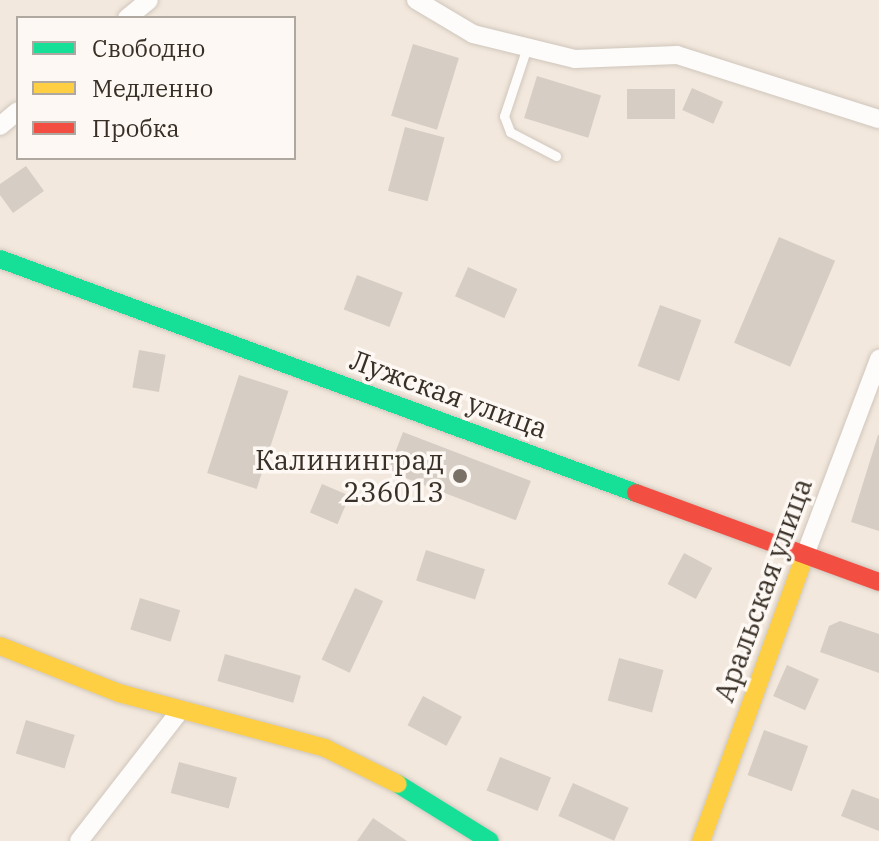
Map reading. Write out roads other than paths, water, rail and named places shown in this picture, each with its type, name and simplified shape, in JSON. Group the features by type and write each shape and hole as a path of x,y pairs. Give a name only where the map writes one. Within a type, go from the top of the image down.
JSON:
{"main road":[{"name":"Лужская улица","path":"0,259 879,582"},
{"name":"Аральская улица","path":"701,841 805,555"},
{"path":"0,646 14,656 180,711 325,748 431,801 490,841"}],"street":[{"path":"416,0 473,34 575,59 677,55 879,119"},
{"path":"0,126 16,113"},
{"name":"Аральская улица","path":"805,555 879,359"},
{"path":"79,841 180,711"}],"lane":[{"path":"527,47 504,116 510,132 556,156"}],"place":[{"name":"Калининград 236013","path":"460,476"}]}
